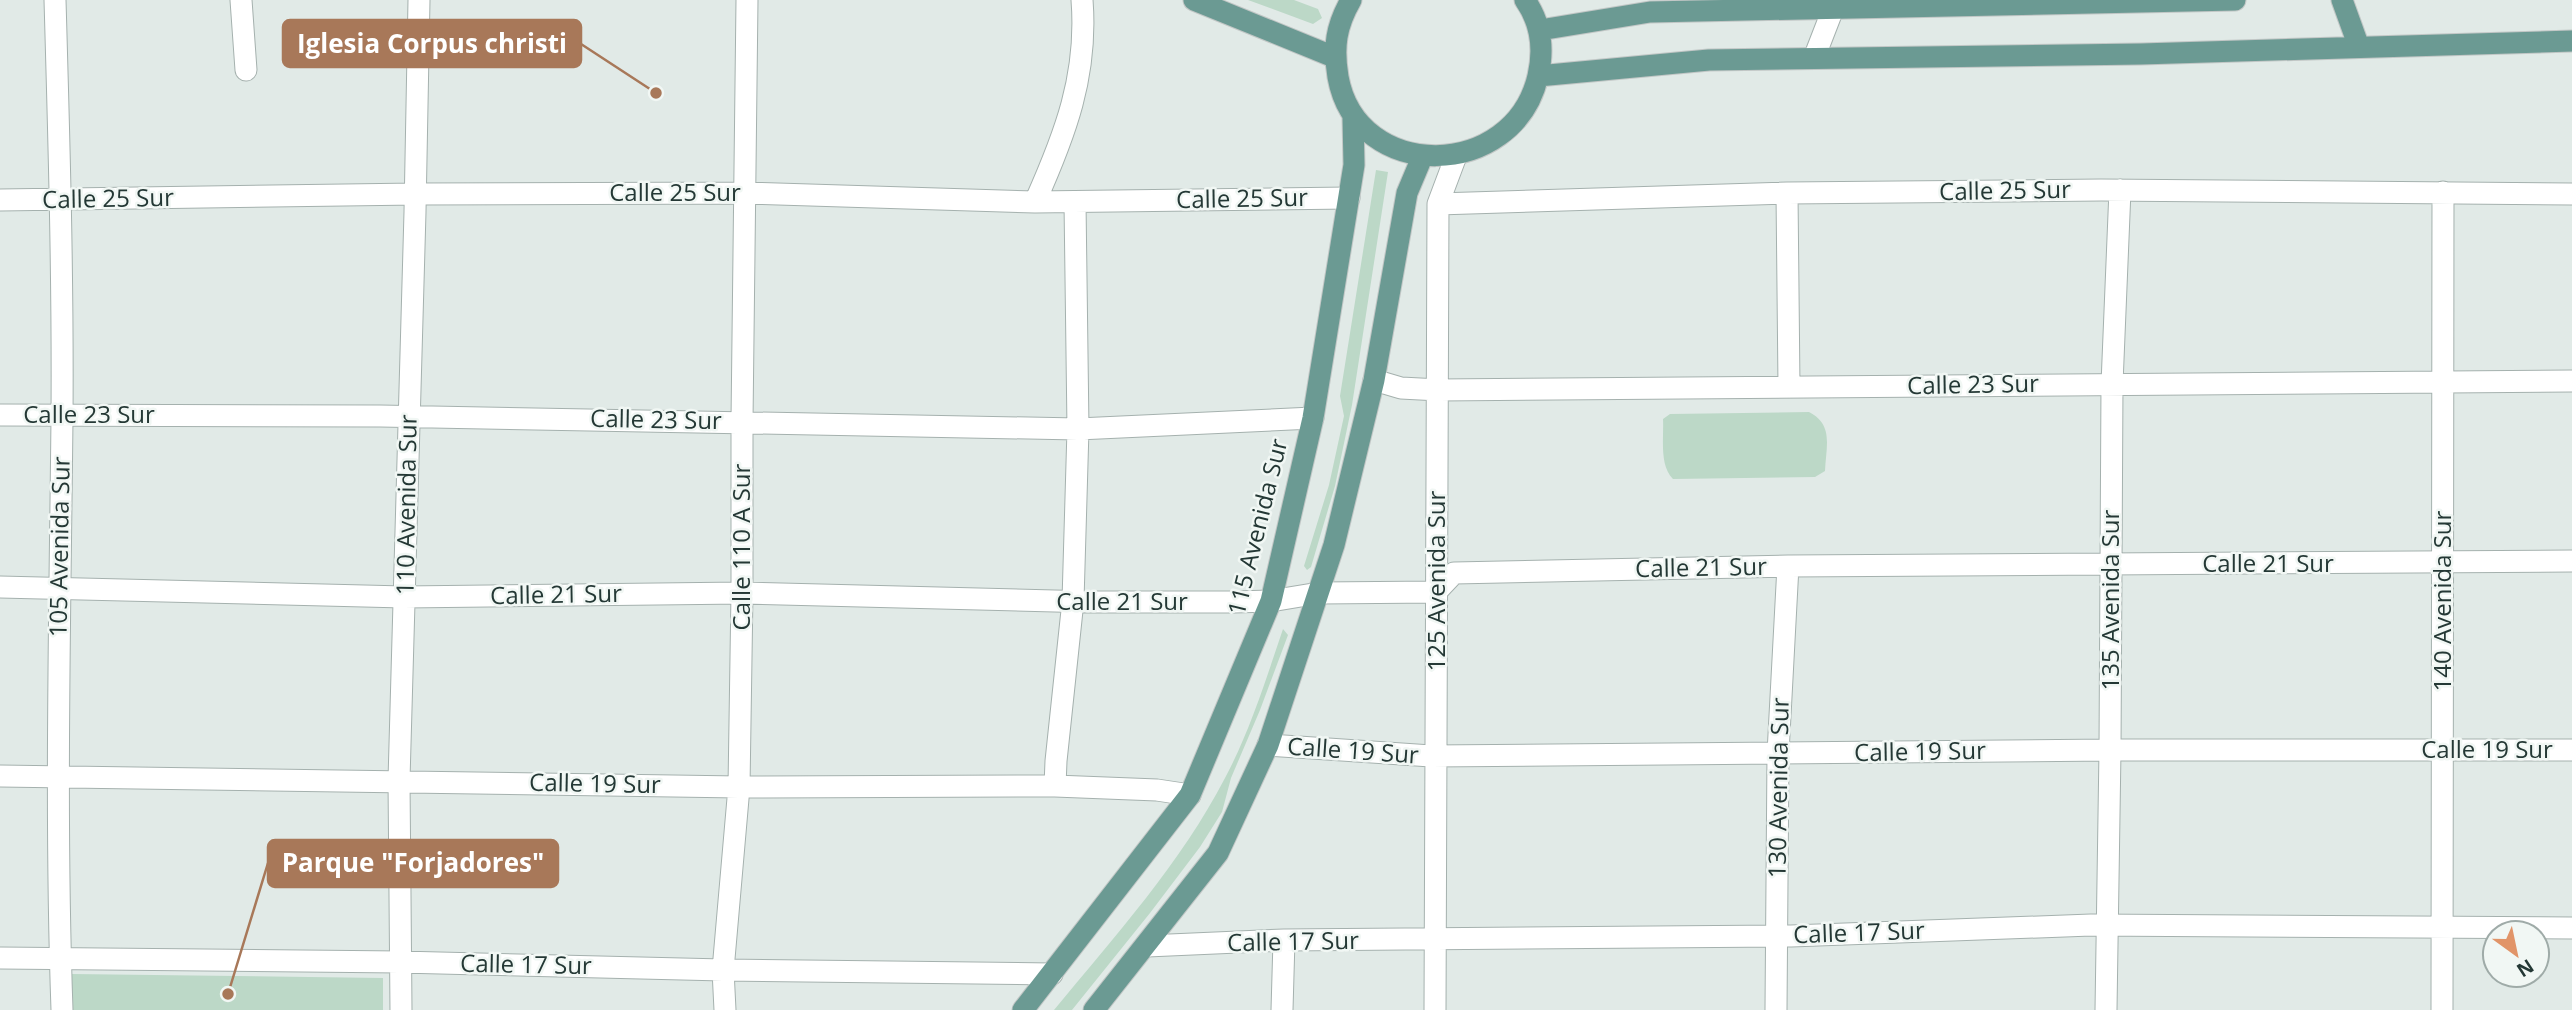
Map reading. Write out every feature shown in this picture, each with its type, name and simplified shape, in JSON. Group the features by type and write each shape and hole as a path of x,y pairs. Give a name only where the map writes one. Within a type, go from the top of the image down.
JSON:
{"main road":[{"path":"1194,0 1334,57"},
{"path":"1349,1 1335,39 1334,57 1340,89 1353,117 1375,136 1404,152 1456,156 1492,142 1517,120 1535,90 1541,62 1540,30 1525,0"},
{"path":"1540,30 1650,12 1833,4 2235,0"},
{"path":"2342,0 2359,47"},
{"path":"1538,76 1709,60 2141,54 2572,41"},
{"name":"115 Avenida Sur","path":"1023,1010 1190,795 1271,601 1312,418 1354,165 1353,117"},
{"path":"1103,1005 1218,853 1268,745 1334,545 1374,380 1407,193 1423,155"}],"street":[{"name":"105 Avenida Sur","path":"55,0 62,415 58,776 62,1010"},
{"path":"241,0 246,70"},
{"name":"110 Avenida Sur","path":"401,1010 399,780 418,0"},
{"name":"Calle 110 A Sur","path":"724,1010 723,970 739,787 747,0"},
{"path":"1035,202 1062,140 1081,64 1082,0"},
{"path":"1814,58 1833,4"},
{"name":"125 Avenida Sur","path":"1435,1010 1438,204 1456,156"},
{"name":"Calle 25 Sur","path":"1438,204 1787,193 2120,190 2572,194"},
{"name":"135 Avenida Sur","path":"2106,1010 2112,384 2120,190"},
{"name":"140 Avenida Sur","path":"2442,1010 2445,380 2443,192"},
{"name":"Calle 25 Sur","path":"0,200 415,194 745,193 1035,202 1349,198"},
{"path":"1787,193 1789,387"},
{"path":"1055,786 1073,601 1077,429 1075,202"},
{"name":"Calle 23 Sur","path":"1374,380 1401,388 1439,390 2572,381"},
{"name":"Calle 23 Sur","path":"0,415 742,421 1077,429 1312,418"},
{"name":"Calle 21 Sur","path":"0,587 404,597 743,593 1073,601 1271,601 1319,593 1436,592 1454,573 1788,566 2572,561"},
{"name":"130 Avenida Sur","path":"1776,1010 1777,752 1788,566"},
{"name":"Calle 19 Sur","path":"1268,745 1437,756 2110,750 2572,750"},
{"name":"Calle 19 Sur","path":"0,776 739,787 1055,786 1157,790 1190,795"},
{"name":"Calle 17 Sur","path":"1147,946 1284,940 1434,941 1791,936 2091,925 2572,928"},
{"path":"1282,1010 1284,940"},
{"name":"Calle 17 Sur","path":"0,958 1052,974"}],"green space":[{"path":"1248,0 1294,0 1318,9 1322,18 1313,24"},
{"path":"1376,170 1388,172 1352,405 1335,486 1311,567 1307,570 1304,566 1329,485 1344,416 1340,396"},
{"path":"1809,412 1822,423 1827,437 1825,471 1815,477 1673,479 1666,466 1663,419 1670,414"},
{"path":"1283,629 1288,635 1231,778 1222,812 1200,847 1150,913 1072,1010 1054,1010 1146,898 1208,809 1242,742"},
{"path":"72,974 383,978 383,1010 72,1010"}],"place":[{"name":"Iglesia Corpus christi","path":"656,93"},
{"name":"Parque \"Forjadores\"","path":"228,994"}]}
